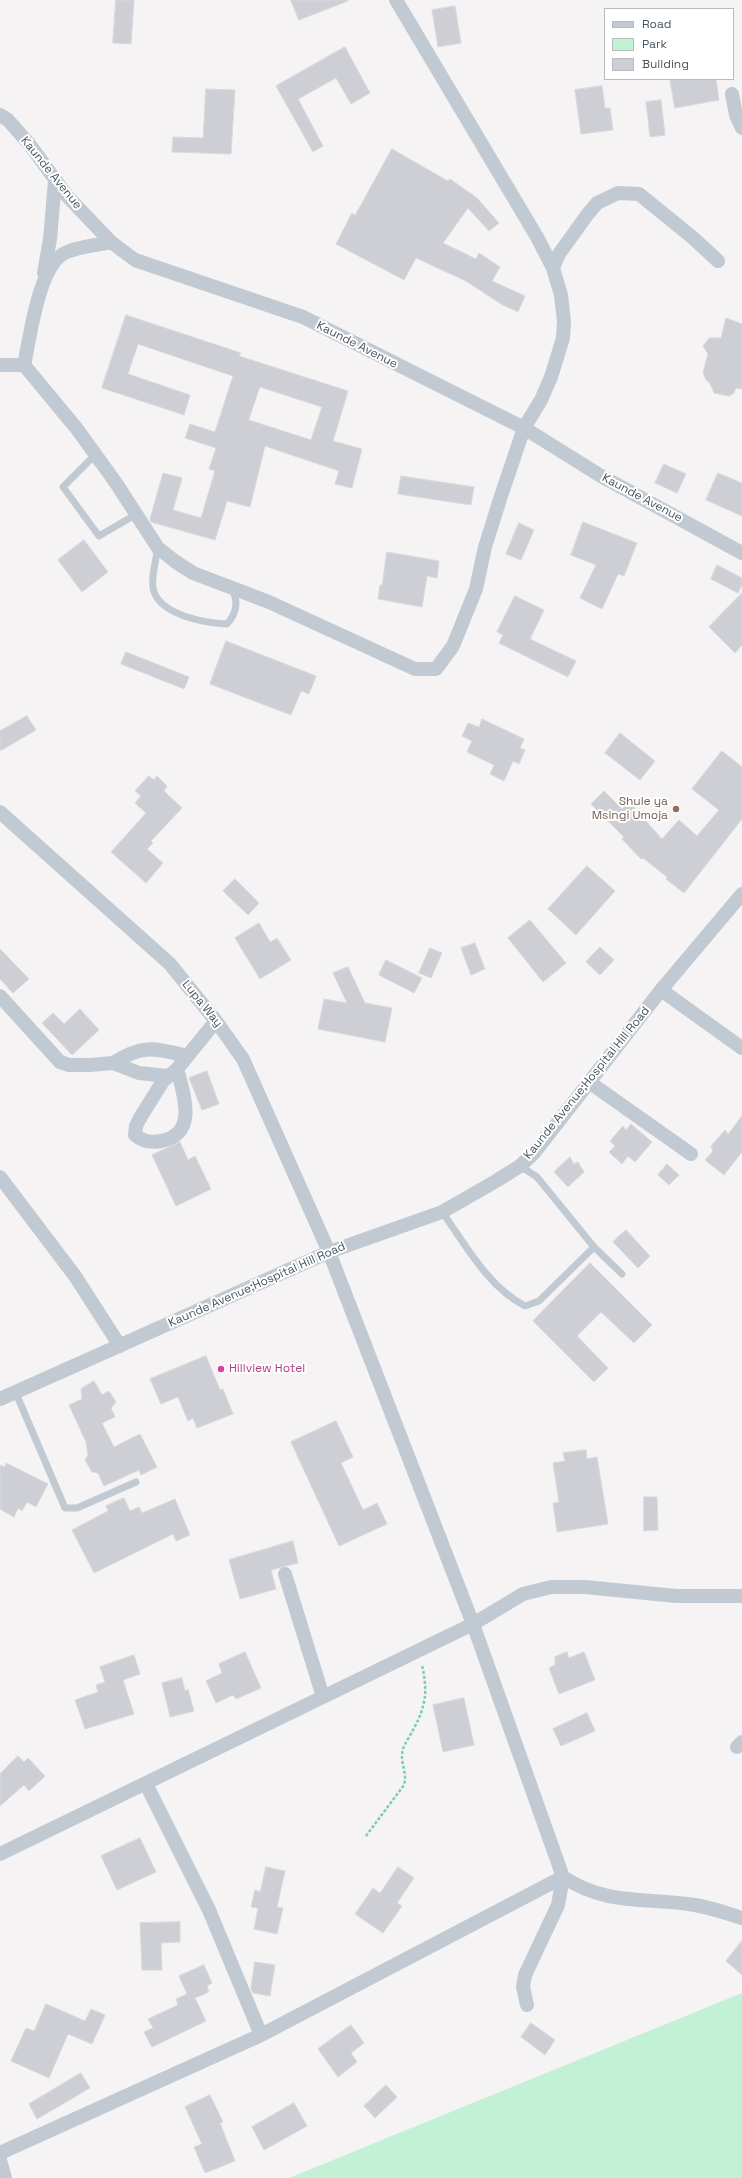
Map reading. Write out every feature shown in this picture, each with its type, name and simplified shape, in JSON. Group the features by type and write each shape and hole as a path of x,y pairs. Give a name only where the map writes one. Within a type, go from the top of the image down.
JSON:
{"street":[{"path":"24,365 76,429 116,483 135,515 158,548 194,573 269,602 415,669 436,668 453,646 476,589 488,539 524,428 541,400 549,383 563,338 564,321 561,295 553,268 537,237 396,0"},
{"path":"732,94 736,115 742,128"},
{"name":"Kaunde Avenue","path":"0,115 8,120 30,145 55,181 111,242 135,260 303,317 524,428 601,476 742,553"},
{"path":"24,365 49,250 55,181"},
{"path":"553,268 559,254 587,215 597,204 618,193 639,194 692,237 718,261"},
{"path":"42,285 54,264 62,255 72,250 111,242"},
{"path":"0,365 24,365"},
{"name":"Lupa Way","path":"0,812 170,964 216,1021 243,1059 329,1252 473,1624 563,1877"},
{"name":"Kaunde Avenue;Hospital Hill Road","path":"0,1399 329,1252 442,1212 520,1166 534,1153 661,990 742,894"},
{"path":"661,990 742,1048"},
{"path":"0,996 60,1062 69,1065 113,1063 139,1073 173,1073"},
{"path":"173,1073 185,1101 185,1124 175,1136 166,1140 154,1142 140,1140 135,1134 136,1126 173,1073 216,1021"},
{"path":"113,1063 129,1053 145,1048 188,1056"},
{"path":"589,1082 691,1154"},
{"path":"0,1177 75,1276 120,1346"},
{"path":"285,1574 323,1697"},
{"path":"0,1854 473,1624 523,1594 551,1586 585,1587 676,1596 742,1596"},
{"path":"146,1784 209,1910 261,2035"},
{"path":"563,1877 592,1893 619,1899 695,1905 723,1911 742,1918"},
{"path":"527,2006 523,1987 525,1975 558,1905 563,1877"},
{"path":"0,2153 261,2035 563,1877"},
{"path":"0,2160 5,2178"}],"lane":[{"path":"95,455 63,487 99,536 135,515"},
{"path":"158,548 153,588 158,599 166,607 186,617 215,624 227,624 233,618 237,604 234,594 230,588"},
{"path":"520,1166 538,1177 594,1247 622,1274"},
{"path":"442,1212 484,1271 509,1297 525,1306 539,1301 594,1247"},
{"path":"15,1391 66,1508 77,1508 136,1482"}],"path":[{"path":"366,1836 404,1785 406,1778 402,1758 403,1749 422,1712 427,1693 419,1650"}],"green space":[{"path":"742,1993 742,2178 289,2178"}],"building":[{"path":"116,0 134,0 131,44 113,43"},
{"path":"291,0 348,0 348,1 299,20"},
{"path":"455,6 461,43 438,47 432,10"},
{"path":"345,47 370,93 351,104 336,78 298,99 323,146 313,152 276,86"},
{"path":"670,80 716,80 719,100 675,108"},
{"path":"602,86 605,108 610,108 613,130 581,134 575,90"},
{"path":"206,89 235,90 231,154 172,152 173,137 203,138"},
{"path":"661,100 665,135 650,137 646,102"},
{"path":"392,149 448,181 450,179 477,198 499,223 489,231 468,208 443,243 476,259 479,253 500,267 492,281 525,296 518,312 501,304 466,281 416,258 404,280 336,244 352,213 355,215"},
{"path":"126,315 241,353 239,356 348,391 333,441 362,449 352,488 335,484 339,471 265,446 250,507 227,501 215,540 151,522 150,519 163,473 182,478 173,510 201,518 215,471 209,469 216,448 185,438 190,424 215,432 233,376 138,344 128,374 190,395 184,415 102,388","holes":["260,387 322,407 311,440 249,420"]},
{"path":"726,318 742,324 742,389 736,388 734,393 729,396 714,393 703,372 708,354 703,346 709,338 721,338"},
{"path":"664,464 686,474 677,493 655,483"},
{"path":"718,473 742,483 742,516 706,500"},
{"path":"401,476 474,487 471,505 398,494"},
{"path":"583,522 637,543 624,576 618,574 602,609 580,598 596,565 571,555"},
{"path":"519,523 534,530 521,560 506,554"},
{"path":"84,540 108,572 82,592 58,560"},
{"path":"387,552 439,561 437,578 427,576 422,607 378,599 380,585 382,585"},
{"path":"717,565 742,578 742,585 738,593 711,579"},
{"path":"742,593 742,645 735,653 709,627"},
{"path":"515,596 544,610 530,639 576,661 568,677 499,643 503,635 497,632"},
{"path":"226,641 316,676 309,694 301,691 291,715 210,684"},
{"path":"126,652 189,677 184,689 121,664"},
{"path":"27,716 36,730 0,751 0,731"},
{"path":"482,719 524,739 520,748 525,750 519,764 513,761 504,781 490,774 494,765 467,752 472,741 462,736 468,723 479,727"},
{"path":"620,733 655,761 640,780 605,753"},
{"path":"722,751 742,767 742,819 684,893 643,858 641,859 622,839 624,837 591,804 604,791 622,809 629,802 662,839 679,820 697,836 719,810 692,789"},
{"path":"149,776 154,780 157,776 167,786 164,791 182,808 151,841 153,843 147,849 163,863 146,883 111,852 146,813 135,803 141,796 135,791"},
{"path":"587,866 615,891 576,935 548,909"},
{"path":"235,879 259,903 248,915 223,891"},
{"path":"530,920 566,963 543,982 508,938"},
{"path":"259,923 270,942 277,938 291,960 260,979 235,938"},
{"path":"475,943 485,969 471,975 461,948"},
{"path":"600,947 614,960 600,975 586,962"},
{"path":"430,948 442,953 431,978 419,973"},
{"path":"0,949 29,979 13,993 0,979"},
{"path":"386,960 422,978 414,993 379,975"},
{"path":"348,967 365,1003 392,1008 385,1042 318,1029 324,999 347,1003 333,973"},
{"path":"80,1009 99,1030 72,1055 42,1023 53,1013 64,1024"},
{"path":"207,1071 219,1104 202,1110 189,1078"},
{"path":"742,1116 742,1152 724,1175 705,1160 713,1151 711,1146 725,1130 728,1134"},
{"path":"631,1124 652,1142 635,1162 628,1156 622,1164 609,1152 615,1146 610,1141 623,1126 626,1130"},
{"path":"180,1142 188,1160 195,1156 211,1189 176,1206 152,1155"},
{"path":"570,1157 574,1164 578,1162 584,1172 568,1187 554,1172"},
{"path":"667,1164 679,1175 669,1185 658,1175"},
{"path":"626,1230 650,1256 638,1268 613,1242"},
{"path":"590,1263 652,1325 634,1343 601,1312 577,1336 608,1368 594,1382 533,1321"},
{"path":"206,1356 220,1390 223,1389 233,1414 197,1428 193,1418 188,1421 178,1397 161,1404 150,1379"},
{"path":"94,1381 102,1395 109,1391 116,1402 111,1408 115,1417 102,1423 114,1447 140,1434 157,1467 141,1475 139,1470 104,1486 98,1473 92,1472 85,1460 88,1455 86,1442 69,1405 82,1399 81,1389"},
{"path":"336,1421 353,1457 341,1463 363,1510 377,1503 387,1524 339,1546 291,1442"},
{"path":"586,1450 587,1459 597,1457 608,1524 557,1532 553,1503 559,1502 553,1463 565,1461 563,1453"},
{"path":"6,1463 48,1484 36,1507 27,1502 22,1511 18,1508 14,1517 0,1509 0,1465 5,1467"},
{"path":"644,1497 657,1497 658,1530 644,1531"},
{"path":"124,1498 130,1511 139,1507 142,1513 175,1499 190,1535 176,1541 173,1534 94,1573 72,1530 108,1511 106,1506"},
{"path":"293,1541 298,1563 271,1570 276,1589 240,1599 229,1560"},
{"path":"245,1652 261,1688 236,1699 233,1695 216,1703 206,1681 222,1673 219,1664"},
{"path":"567,1652 569,1658 584,1652 595,1680 559,1694 549,1668 555,1665 555,1657"},
{"path":"134,1655 140,1674 123,1680 134,1714 85,1729 75,1700 98,1692 96,1685 105,1682 100,1667"},
{"path":"182,1678 185,1691 188,1689 194,1711 170,1717 162,1683"},
{"path":"464,1698 474,1745 443,1752 433,1705"},
{"path":"587,1713 595,1731 561,1746 553,1729"},
{"path":"18,1756 24,1762 28,1758 45,1776 29,1791 24,1785 0,1806 0,1774"},
{"path":"140,1838 156,1872 117,1890 101,1856"},
{"path":"266,1867 285,1871 277,1907 283,1908 277,1934 254,1929 258,1908 251,1907 255,1890 260,1892"},
{"path":"398,1867 414,1878 397,1903 402,1906 383,1933 355,1914 373,1888 380,1893"},
{"path":"180,1922 180,1942 161,1943 162,1970 142,1970 140,1923"},
{"path":"742,1941 742,1975 726,1961"},
{"path":"255,1962 275,1965 270,1996 253,1993 251,1989"},
{"path":"204,1965 212,1983 207,1986 209,1992 195,1998 206,2021 152,2047 144,2032 153,2028 148,2019 178,2005 176,1999 187,1994 179,1976"},
{"path":"46,2004 85,2021 91,2009 105,2015 92,2044 68,2034 49,2078 11,2061 26,2028 34,2031"},
{"path":"531,2023 555,2040 545,2055 521,2037"},
{"path":"351,2025 364,2043 351,2053 357,2062 338,2077 318,2049"},
{"path":"81,2073 90,2088 37,2119 29,2104"},
{"path":"386,2085 397,2097 375,2118 364,2106"},
{"path":"210,2095 223,2122 220,2123 235,2161 205,2173 194,2147 202,2144 185,2107"},
{"path":"294,2103 307,2126 264,2150 252,2127"}],"place":[{"name":"Shule ya Msingi Umoja","path":"676,809"},
{"name":"Hillview Hotel","path":"221,1369"}]}
